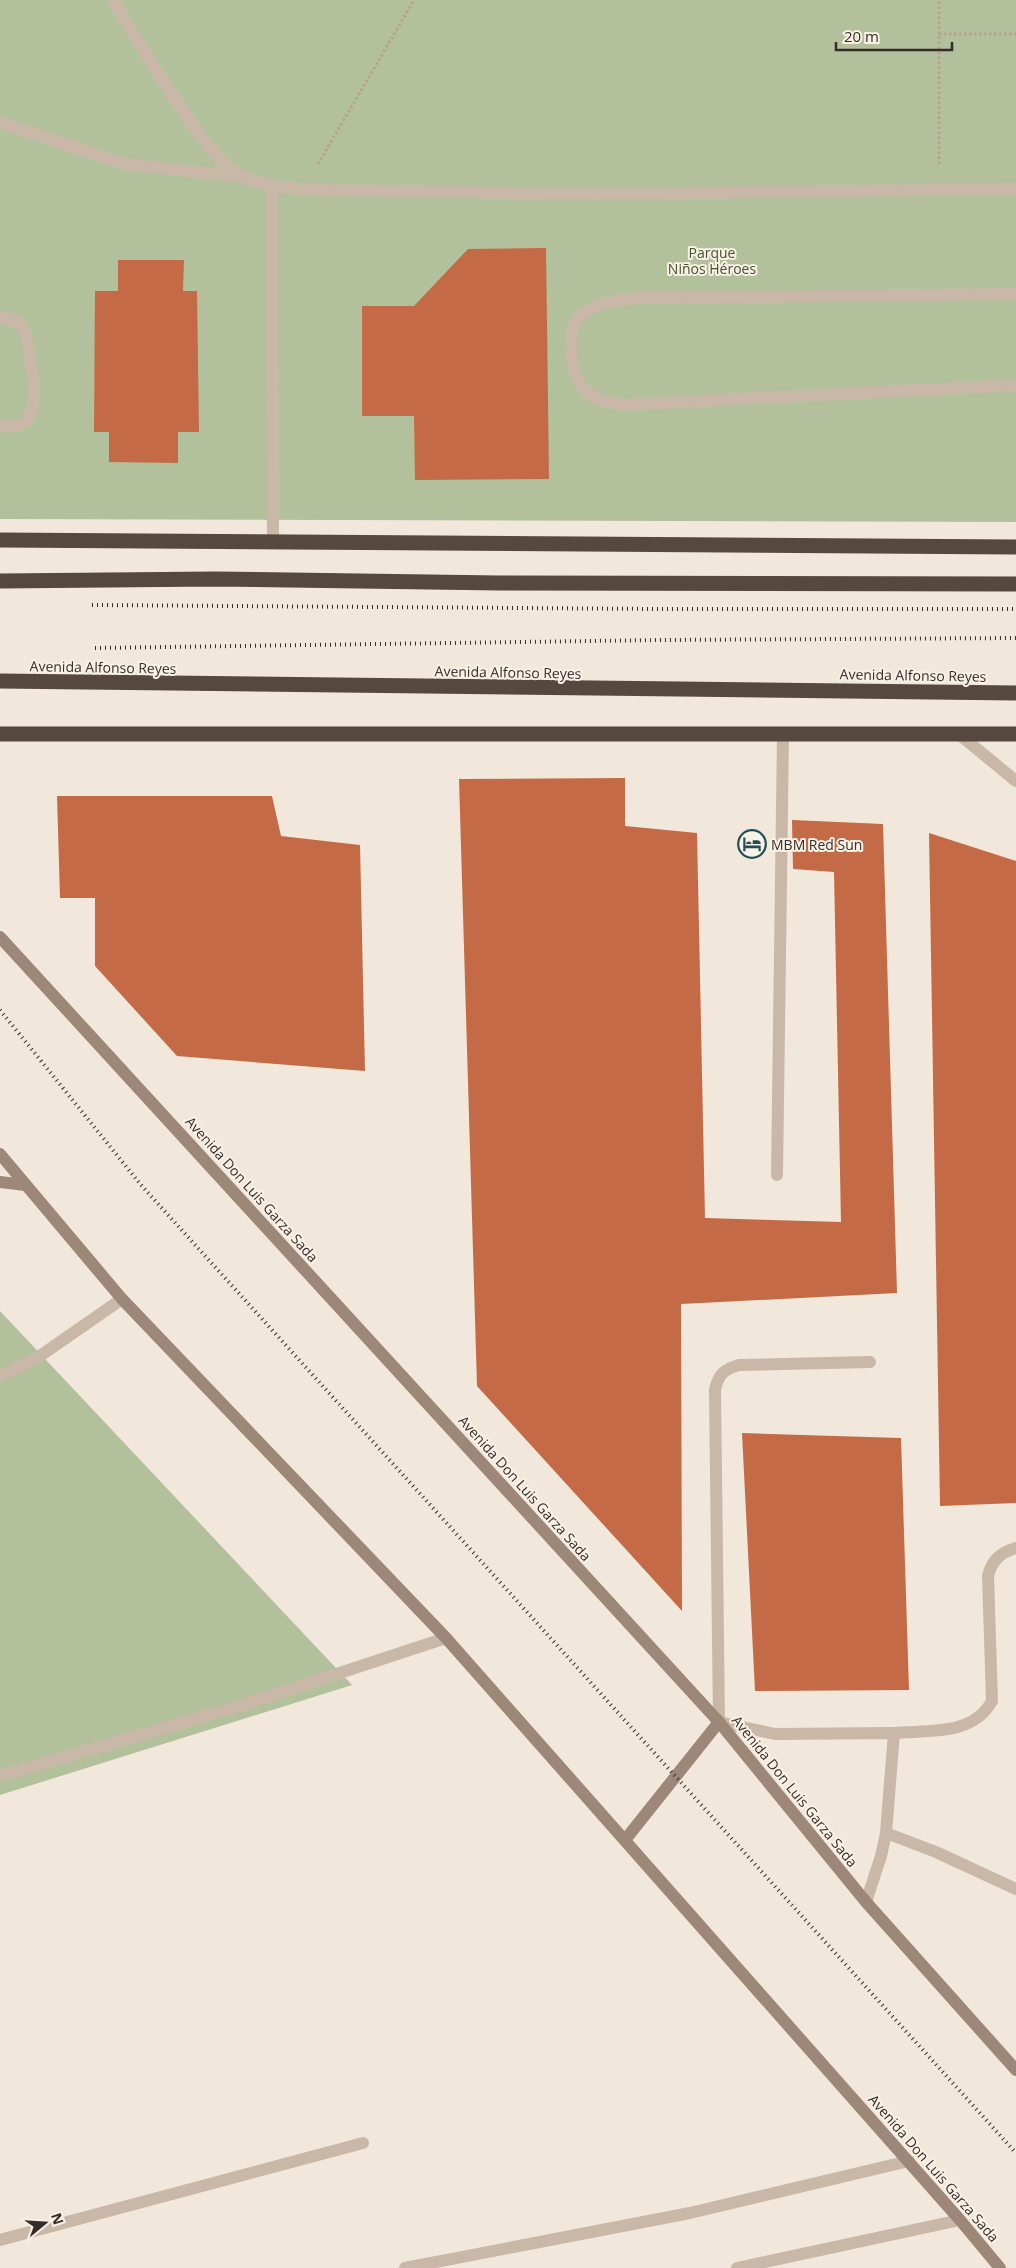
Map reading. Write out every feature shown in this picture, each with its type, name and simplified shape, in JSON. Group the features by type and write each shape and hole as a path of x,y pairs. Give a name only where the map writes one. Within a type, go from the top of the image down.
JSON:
{"highway":[{"path":"0,540 1016,547"},
{"path":"0,581 215,579 499,583 1016,584"},
{"name":"Avenida Alfonso Reyes","path":"0,681 1016,692"},
{"path":"0,734 1016,734"}],"street":[{"name":"Avenida Don Luis Garza Sada","path":"0,937 719,1722 866,1902 1016,2070"},
{"name":"Avenida Don Luis Garza Sada","path":"0,1154 122,1299 446,1638 909,2161 1000,2268"},
{"path":"0,1182 26,1185"},
{"path":"625,1840 719,1722"}],"lane":[{"path":"113,0 146,56 198,132 225,165 244,178"},
{"path":"0,122 125,164 244,178 272,185 304,188 494,193 1016,189"},
{"path":"272,185 273,542"},
{"path":"1016,294 636,298 608,301 590,309 578,319 570,336 571,355 576,376 586,392 603,402 624,405 1016,385"},
{"path":"0,316 12,319 20,325 27,335 32,374 32,409 29,417 22,424 13,427 0,426"},
{"path":"777,1175 784,734"},
{"path":"960,735 1016,781"},
{"path":"0,1376 37,1358 122,1299"},
{"path":"870,1362 739,1365 725,1370 717,1381 715,1390 719,1722 775,1734 894,1733 949,1729 966,1725 985,1713 992,1701 988,1576 996,1558 1004,1552 1016,1548"},
{"path":"0,1776 233,1708 446,1638"},
{"path":"866,1902 881,1856 886,1833 894,1733"},
{"path":"886,1833 936,1852 1016,1889"},
{"path":"0,2240 362,2143"},
{"path":"405,2268 690,2213 909,2161"},
{"path":"737,2268 761,2265 960,2220"}],"path":[{"path":"304,188 414,0"},
{"path":"939,0 939,190"},
{"path":"939,34 1016,34"}],"green space":[{"name":"Parque Niños Héroes","path":"0,0 1016,0 1016,522 0,519"},
{"path":"0,1311 352,1685 0,1795"}],"building":[{"path":"546,248 549,479 415,480 414,416 362,416 362,306 414,306 468,249"},
{"path":"118,260 184,260 183,291 197,291 199,432 178,432 178,463 109,462 109,432 94,432 95,291 118,291"},
{"path":"625,778 625,826 697,833 705,1218 841,1222 834,872 793,869 792,820 883,824 897,1293 681,1304 682,1611 477,1386 459,779"},
{"path":"57,796 272,796 281,836 360,845 365,1071 177,1056 95,966 95,898 60,898"},
{"path":"929,833 1016,861 1016,1503 940,1506"},
{"path":"742,1433 901,1438 909,1690 755,1691"}],"railway":[{"path":"92,605 659,609 1016,609"},
{"path":"95,648 661,640 1016,638"},
{"path":"0,1010 141,1185 1016,2153"}],"place":[{"name":"MBM Red Sun","path":"752,844"}]}
